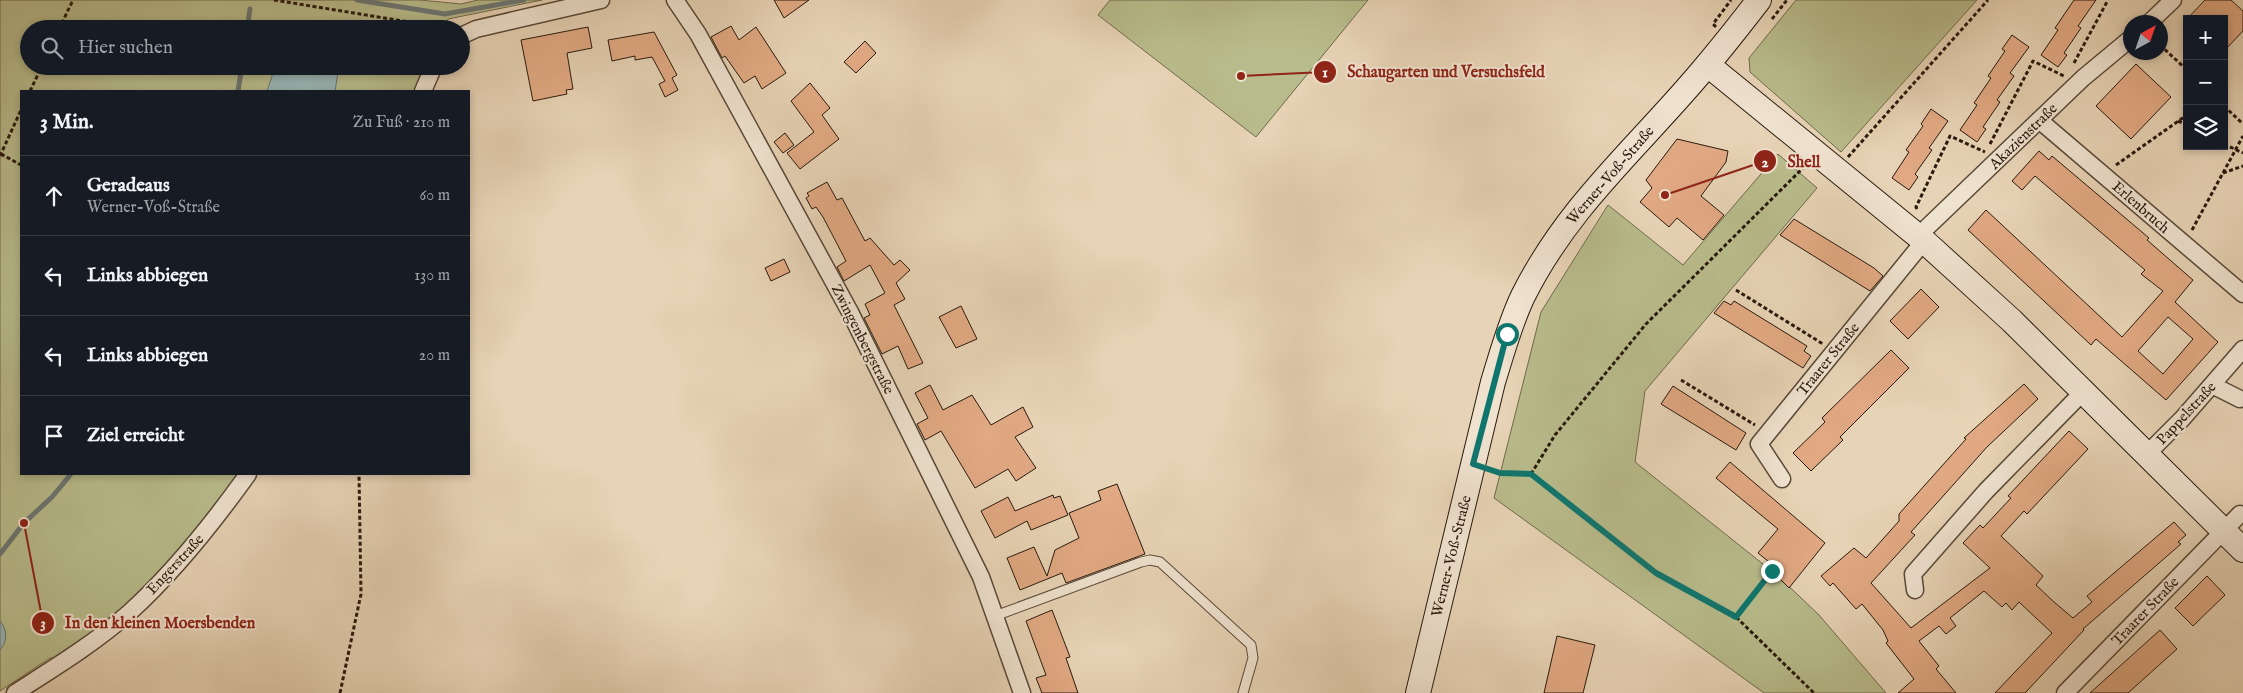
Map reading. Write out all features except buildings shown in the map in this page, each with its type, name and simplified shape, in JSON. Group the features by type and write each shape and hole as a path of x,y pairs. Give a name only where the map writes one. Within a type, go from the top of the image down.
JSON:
{"main road":[{"name":"Werner-Voß-Straße","path":"1418,693 1493,382 1507,334 1523,296 1556,241 1589,195 1708,65 1759,0"},
{"path":"1708,65 1816,155 1924,234 2147,454 2232,522 2243,550"}],"street":[{"path":"470,32 600,0"},
{"name":"Zwingenbergstraße","path":"675,0 698,34 850,312 981,576 1022,693"},
{"path":"2158,15 2174,0"},
{"name":"Akazienstraße","path":"1924,234 1991,157 2039,120 2071,82 2123,45"},
{"path":"423,90 430,75"},
{"name":"Erlenbruch","path":"2039,120 2243,294"},
{"name":"Traarer Straße","path":"1768,433 1924,234"},
{"name":"Pappelstraße","path":"2147,454 2243,349"},
{"path":"2212,385 2240,399"},
{"path":"1915,590 1913,574 1986,491 2084,391"},
{"path":"1768,433 1759,444 1782,479"},
{"name":"Engerstraße","path":"15,693 71,657 129,612 190,551 247,475"},
{"name":"Traarer Straße","path":"2066,693 2232,522"}],"lane":[{"path":"995,616 1141,562 1150,560 1160,562 1251,644 1253,658 1243,693"}],"path":[{"path":"63,20 73,0"},
{"path":"274,0 397,20"},
{"path":"1769,22 1787,0"},
{"path":"1837,171 1988,0"},
{"path":"1924,234 1916,207 1950,136 1991,157 2033,61 2071,82 2108,0"},
{"path":"2168,52 2183,66"},
{"path":"30,90 38,75"},
{"path":"2228,110 2243,124"},
{"path":"20,112 0,155 20,165"},
{"path":"2103,174 2183,118"},
{"path":"2178,121 2183,123"},
{"path":"2185,245 2243,136"},
{"path":"2228,146 2243,153"},
{"path":"1531,474 1555,435 1646,324 1816,155"},
{"path":"2222,174 2243,166"},
{"path":"1736,290 1834,351"},
{"path":"1681,380 1768,433"},
{"path":"1486,478 1488,469 1500,473 1531,474 1656,573 1736,617 1814,693"},
{"path":"340,693 361,594 358,475"},
{"path":"1736,617 1772,571 1782,566"}],"green space":[{"path":"0,0 420,0 461,4 478,0 542,0 448,20 20,20 20,75 421,75 415,90 20,90 20,475 241,475 180,554 129,605 60,658 50,658 0,691 0,650 6,636 0,621"},
{"path":"1110,0 1368,0 1256,137 1098,15"},
{"path":"1796,0 1977,0 1841,152 1750,72 1749,58"},
{"path":"1778,154 1817,188 1645,391 1635,462 1778,576 1819,615 1886,693 1764,693 1494,498 1541,312 1608,205 1683,265"}],"water":[{"path":"272,75 338,75 335,90 267,90"},
{"path":"0,621 6,636 3,647 0,650"}],"waterway":[{"path":"357,0 445,14 524,0"},
{"path":"248,20 250,9"},
{"path":"238,90 241,75"},
{"path":"0,554 24,523 52,497 70,475"}],"place":[{"name":"Schaugarten und Versuchsfeld","path":"1241,76"},
{"name":"Shell","path":"1665,195"},
{"name":"In den kleinen Moersbenden","path":"24,523"}],"route":[{"path":"1507,334 1473,464 1500,473 1531,474 1656,573 1736,617 1772,571"}]}
